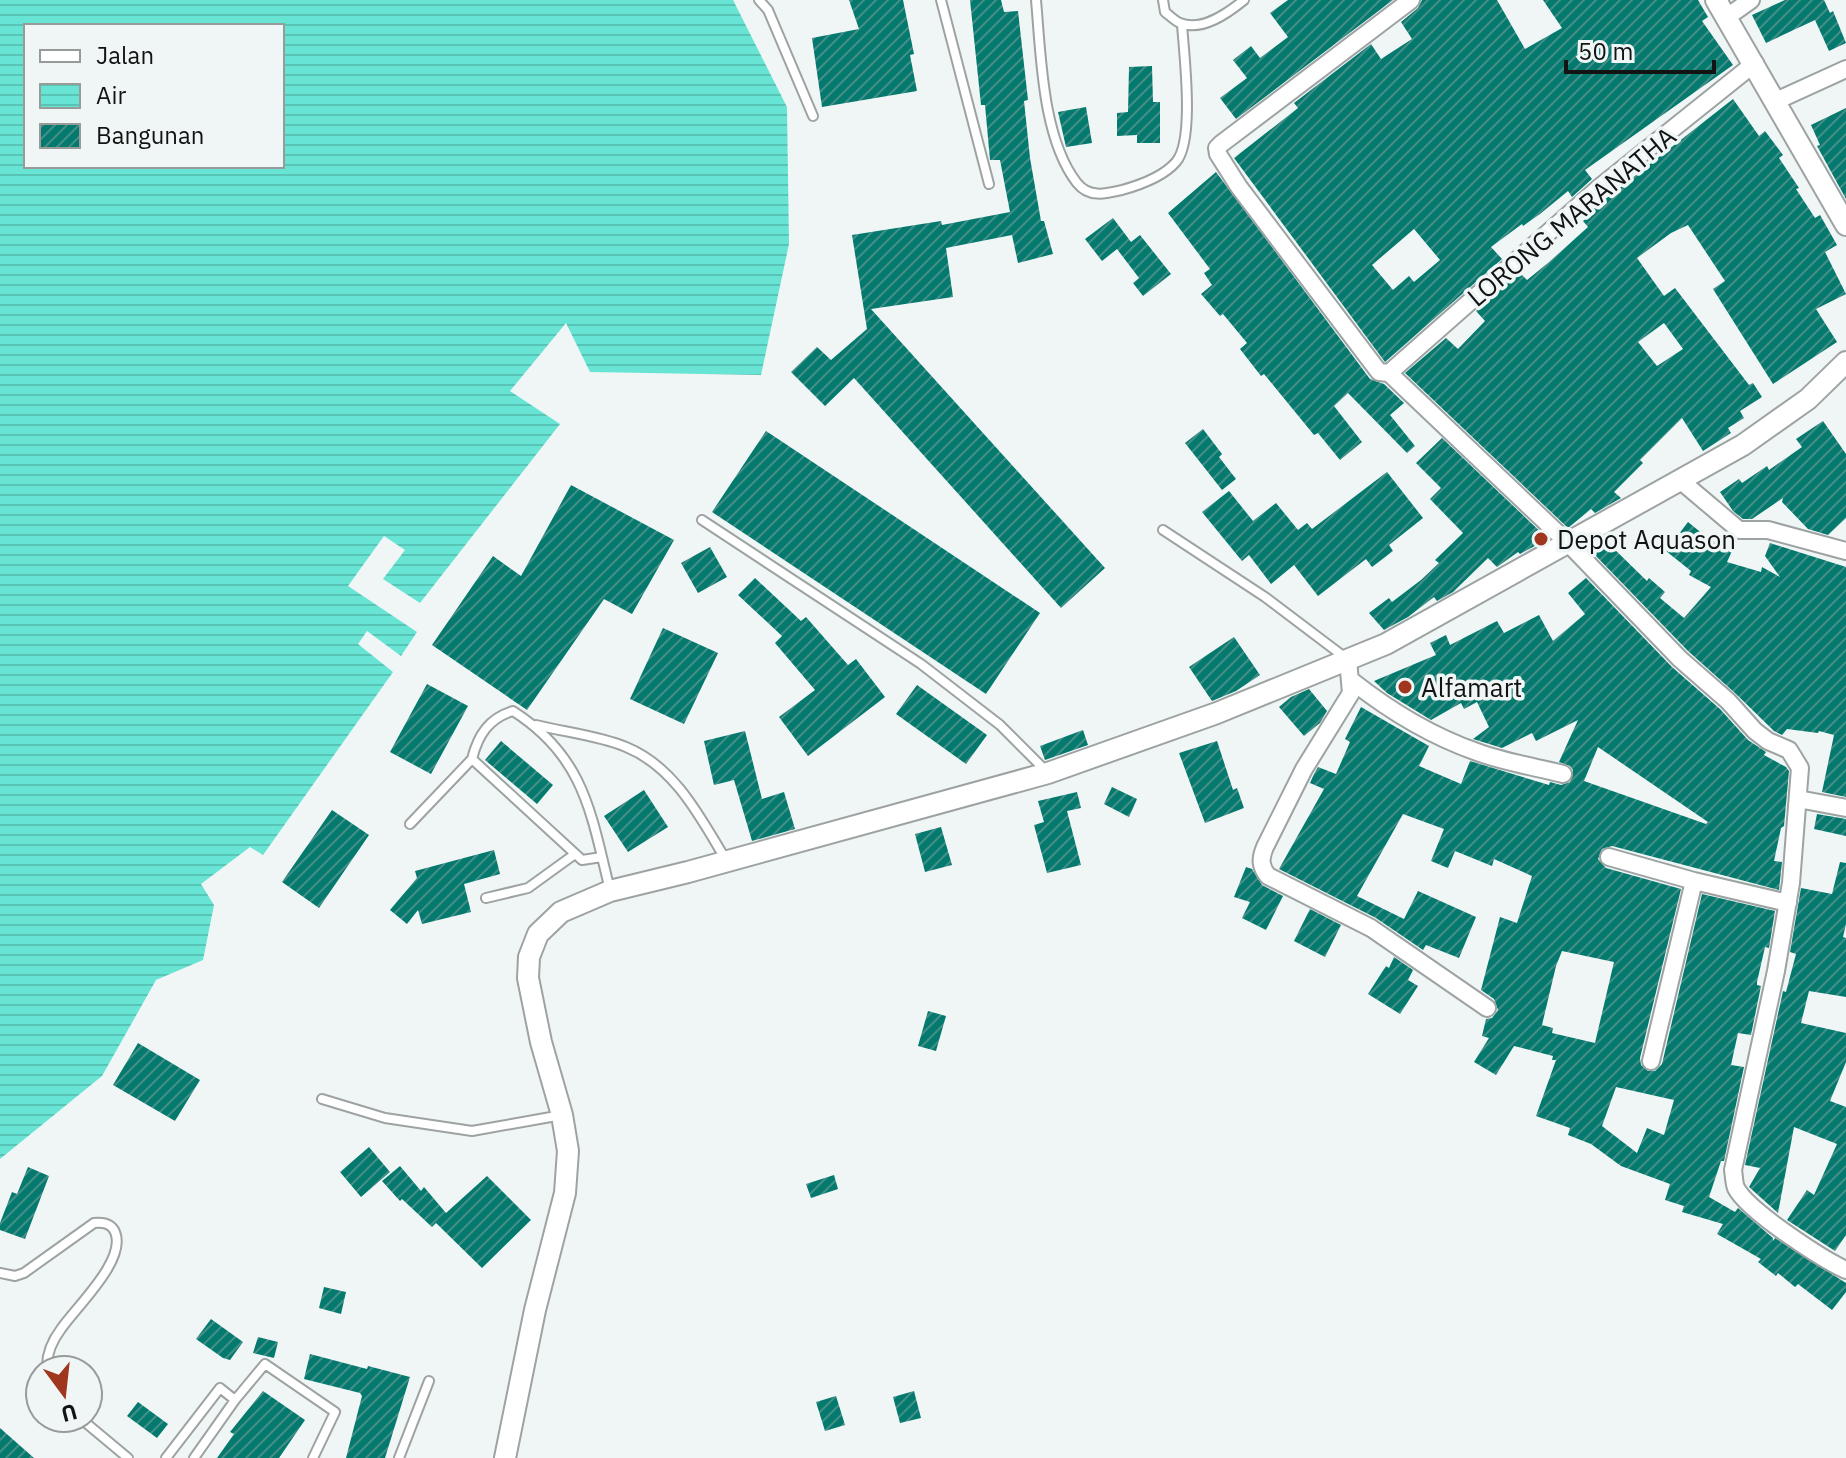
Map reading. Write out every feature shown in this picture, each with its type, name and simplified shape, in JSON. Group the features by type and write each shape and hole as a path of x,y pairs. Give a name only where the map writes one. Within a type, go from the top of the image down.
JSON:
{"street":[{"path":"1411,0 1217,148 1224,166 1239,187 1379,372 1389,373 1569,544 1755,731 1789,750 1800,768 1788,903 1774,984 1733,1170 1735,1187 1755,1208 1831,1263 1846,1270"},
{"path":"1751,0 1721,9 1846,225"},
{"name":"LORONG MARANATHA","path":"1389,373 1600,187 1755,63"},
{"path":"1776,101 1846,69"},
{"path":"505,1458 535,1310 565,1193 568,1151 562,1115 541,1042 528,978 529,957 538,934 561,912 610,891 1048,773 1217,713 1386,644 1743,445 1808,399 1846,362"},
{"path":"1681,481 1739,530 1768,530 1846,551"},
{"path":"1348,660 1351,693 1304,769 1265,847 1261,865 1268,876 1371,928 1487,1008"},
{"path":"1352,681 1429,732 1480,753 1563,774"},
{"path":"1798,799 1846,808"},
{"path":"1609,857 1788,903"},
{"path":"1651,1061 1694,881"}],"lane":[{"path":"759,0 768,10 813,116"},
{"path":"941,0 989,184"},
{"path":"1036,0 1046,93 1055,139 1078,184 1096,194 1126,189 1153,178 1168,169 1183,151 1187,107 1182,24"},
{"path":"1163,0 1165,12 1182,24 1204,23 1227,15 1244,0"},
{"path":"702,520 921,664 1000,725 1048,773"},
{"path":"1163,530 1265,597 1348,660"},
{"path":"410,824 472,759 476,743 497,716 513,711 535,725 583,787 610,891"},
{"path":"535,725 625,747 650,761 681,788 727,861"},
{"path":"472,759 582,860 602,857"},
{"path":"486,898 528,888 575,854"},
{"path":"322,1099 385,1118 472,1131 562,1115"},
{"path":"0,1273 15,1276 24,1273 94,1223 107,1223 115,1234 117,1247 110,1265 59,1330 48,1354"},
{"path":"194,1458 265,1364 335,1412 313,1458"},
{"path":"399,1458 429,1381"},
{"path":"166,1458 220,1388 235,1400"},
{"path":"99,1434 128,1458"}],"water":[{"path":"0,0 733,0 787,107 789,244 761,375 590,372 566,323 510,391 560,424 420,603 383,579 405,550 384,536 348,586 417,632 401,656 367,631 358,644 393,672 263,855 250,847 201,884 214,905 203,960 156,980 102,1076 0,1159"}],"building":[{"path":"849,0 903,0 914,54 910,55 917,91 822,107 812,38 859,29"},
{"path":"970,0 1001,0 1004,12 1018,11 1028,100 1024,101 1030,158 1041,221 1044,221 1053,254 1018,263 1012,235 946,248 953,297 871,309 1105,568 1061,608 854,378 825,406 791,372 817,347 831,360 867,329 852,235 941,221 942,225 1010,212 1000,160 990,160"},
{"path":"1288,0 1393,0 1236,119 1220,98 1247,78 1233,60 1251,46 1260,58 1288,37 1270,13"},
{"path":"1422,0 1497,0 1525,49 1562,28 1543,0 1698,0 1708,17 1702,21 1733,65 1585,170 1592,179 1572,197 1568,191 1491,247 1502,259 1385,362 1234,158 1298,108 1294,103 1371,44 1381,59 1412,39 1401,22 1418,8","holes":["1414,229 1440,260 1414,282 1409,276 1393,290 1372,265"]},
{"path":"1785,0 1824,0 1830,13 1833,11 1846,43 1829,51 1815,20 1766,43 1752,15"},
{"path":"1152,66 1153,102 1160,102 1160,143 1137,143 1137,135 1117,136 1117,113 1128,112 1129,67"},
{"path":"1733,99 1759,136 1765,131 1783,155 1779,158 1799,188 1796,189 1815,218 1820,215 1837,245 1825,252 1846,294 1816,309 1837,342 1773,384 1713,289 1725,281 1688,225 1671,233 1637,258 1664,296 1675,288 1749,385 1753,383 1762,397 1740,411 1744,418 1728,428 1731,433 1703,451 1682,418 1640,460 1643,463 1614,492 1621,498 1595,513 1591,509 1568,528 1405,373 1446,338 1458,349 1485,321 1476,311 1516,276 1521,274 1527,280 1548,263 1588,227 1583,221 1587,218 1585,215","holes":["1664,323 1683,349 1657,366 1638,342"]},
{"path":"1086,107 1092,143 1066,147 1058,112"},
{"path":"1846,108 1846,199 1817,146 1820,145 1811,125"},
{"path":"1216,172 1370,379 1384,384 1404,403 1390,415 1415,446 1407,453 1348,393 1334,406 1362,442 1340,460 1318,433 1314,435 1264,374 1261,376 1240,349 1247,343 1201,294 1212,285 1204,273 1210,269 1168,213"},
{"path":"1113,218 1131,242 1140,235 1171,274 1143,296 1133,283 1139,278 1117,249 1102,261 1085,239"},
{"path":"1823,421 1846,454 1846,518 1828,535 1808,529 1782,502 1783,498 1752,519 1743,519 1733,511 1720,492 1739,479 1742,483 1767,466 1769,470 1802,447 1796,439"},
{"path":"1203,429 1236,479 1222,490 1185,443"},
{"path":"766,431 1040,613 986,694 712,512"},
{"path":"1442,438 1548,539 1520,554 1518,552 1497,567 1488,558 1453,592 1437,601 1434,597 1384,630 1369,613 1389,598 1392,602 1421,580 1439,563 1435,560 1463,533 1430,499 1441,488 1416,463"},
{"path":"1387,472 1423,518 1389,545 1393,551 1372,567 1366,559 1318,596 1294,565 1271,584 1249,555 1242,561 1202,512 1229,491 1253,521 1276,503 1298,530 1307,523 1312,529"},
{"path":"571,485 674,540 632,614 604,599 527,710 432,645 493,556 521,576"},
{"path":"1688,522 1709,539 1732,551 1727,562 1761,572 1762,567 1780,577 1765,556 1770,543 1846,567 1846,797 1822,792 1834,735 1787,729 1782,735 1774,731 1688,651 1594,554 1608,543 1647,581 1649,578 1665,592 1660,598 1684,618 1711,587 1689,575 1691,571 1666,551"},
{"path":"710,547 727,577 698,593 681,563"},
{"path":"755,578 801,621 806,617 848,665 856,659 885,697 808,756 779,717 815,690 775,643 782,636 738,595"},
{"path":"1586,578 1748,740 1789,771 1784,826 1774,861 1782,862 1779,890 1612,846 1602,849 1598,859 1606,868 1681,889 1640,1058 1641,1065 1648,1071 1655,1071 1662,1064 1702,894 1775,911 1769,948 1765,947 1757,982 1761,986 1751,1035 1738,1033 1731,1065 1744,1067 1724,1161 1721,1161 1709,1197 1735,1212 1738,1208 1773,1241 1775,1238 1846,1283 1846,1292 1832,1310 1798,1284 1795,1287 1778,1273 1776,1276 1758,1262 1761,1259 1717,1234 1723,1224 1682,1212 1684,1206 1665,1200 1670,1184 1621,1166 1591,1144 1568,1135 1570,1128 1536,1116 1556,1060 1552,1060 1553,1056 1514,1046 1496,1075 1474,1062 1489,1038 1482,1036 1486,1019 1492,1018 1498,1010 1494,999 1481,990 1500,917 1517,923 1532,876 1494,859 1492,866 1455,851 1448,868 1431,861 1444,829 1403,814 1357,896 1404,919 1418,891 1476,917 1459,958 1426,945 1423,950 1376,918 1279,869 1324,789 1310,783 1314,774 1318,767 1336,774 1350,742 1345,739 1361,707 1429,746 1419,766 1461,784 1470,761 1549,785 1550,782 1561,785 1570,782 1573,770 1559,762 1578,720 1536,741 1532,733 1502,748 1473,739 1489,727 1477,702 1464,709 1461,703 1431,720 1387,693 1374,681 1436,655 1430,643 1446,635 1450,645 1497,621 1504,633 1539,615 1553,641 1585,614 1568,593","holes":["1598,747 1708,822 1706,824 1584,781","1562,951 1614,962 1595,1043 1552,1033 1553,1028 1542,1025","1616,1087 1674,1100 1664,1135 1647,1128 1637,1153 1602,1126"]},
{"path":"663,628 718,653 684,724 630,699"},
{"path":"1234,637 1260,675 1236,691 1212,701 1189,667"},
{"path":"427,684 468,706 431,774 390,752"},
{"path":"917,685 987,735 966,764 896,714"},
{"path":"1309,689 1327,711 1320,723 1304,736 1279,707 1291,697"},
{"path":"1083,730 1088,745 1045,760 1040,746"},
{"path":"745,731 762,799 784,792 795,829 752,841 734,780 714,785 704,741"},
{"path":"501,741 553,785 537,804 485,760"},
{"path":"1217,741 1233,790 1237,788 1244,808 1205,823 1179,753"},
{"path":"1112,787 1137,799 1129,817 1104,804"},
{"path":"644,790 668,827 628,852 604,816"},
{"path":"1077,792 1081,808 1067,811 1081,865 1047,873 1034,825 1044,822 1038,801"},
{"path":"332,810 369,835 319,908 282,882"},
{"path":"1817,814 1846,819 1846,836 1814,829"},
{"path":"941,827 952,865 925,872 915,834"},
{"path":"494,850 500,874 464,884 471,912 422,924 418,910 407,924 390,910 417,878 415,871"},
{"path":"1840,862 1846,863 1846,924 1843,937 1846,938 1846,997 1809,991 1801,1023 1846,1033 1846,1062 1830,1101 1846,1107 1846,1235 1835,1251 1787,1220 1807,1190 1814,1195 1837,1144 1794,1127 1778,1213 1749,1187 1760,1168 1745,1165 1783,991 1786,992 1796,954 1790,952 1801,888 1832,894"},
{"path":"1246,867 1252,869 1262,885 1283,896 1266,930 1242,918 1250,902 1234,897"},
{"path":"1310,909 1341,925 1325,957 1294,941"},
{"path":"1394,957 1413,970 1408,980 1418,986 1400,1014 1368,994"},
{"path":"928,1011 946,1016 936,1051 918,1046"},
{"path":"138,1043 200,1080 175,1121 113,1085"},
{"path":"369,1147 390,1172 361,1197 340,1172"},
{"path":"400,1166 421,1191 424,1187 446,1213 487,1176 531,1220 482,1268 436,1223 432,1227 402,1199 400,1201 382,1181"},
{"path":"28,1167 49,1176 25,1239 0,1230 0,1223 12,1192 17,1194"},
{"path":"834,1175 838,1189 811,1198 806,1184"},
{"path":"324,1287 346,1292 341,1314 319,1308"},
{"path":"211,1319 243,1342 230,1360 196,1339"},
{"path":"258,1337 278,1342 274,1358 253,1353"},
{"path":"310,1354 410,1377 385,1458 346,1458 362,1396 304,1379"},
{"path":"263,1391 305,1420 279,1458 217,1458 234,1434 230,1432"},
{"path":"914,1391 921,1418 900,1423 893,1397"},
{"path":"836,1396 845,1425 825,1431 816,1402"},
{"path":"138,1402 168,1424 157,1438 127,1416"},
{"path":"0,1428 34,1458 0,1458"}],"place":[{"name":"Depot Aquason","path":"1541,539"},
{"name":"Alfamart","path":"1405,687"}]}
